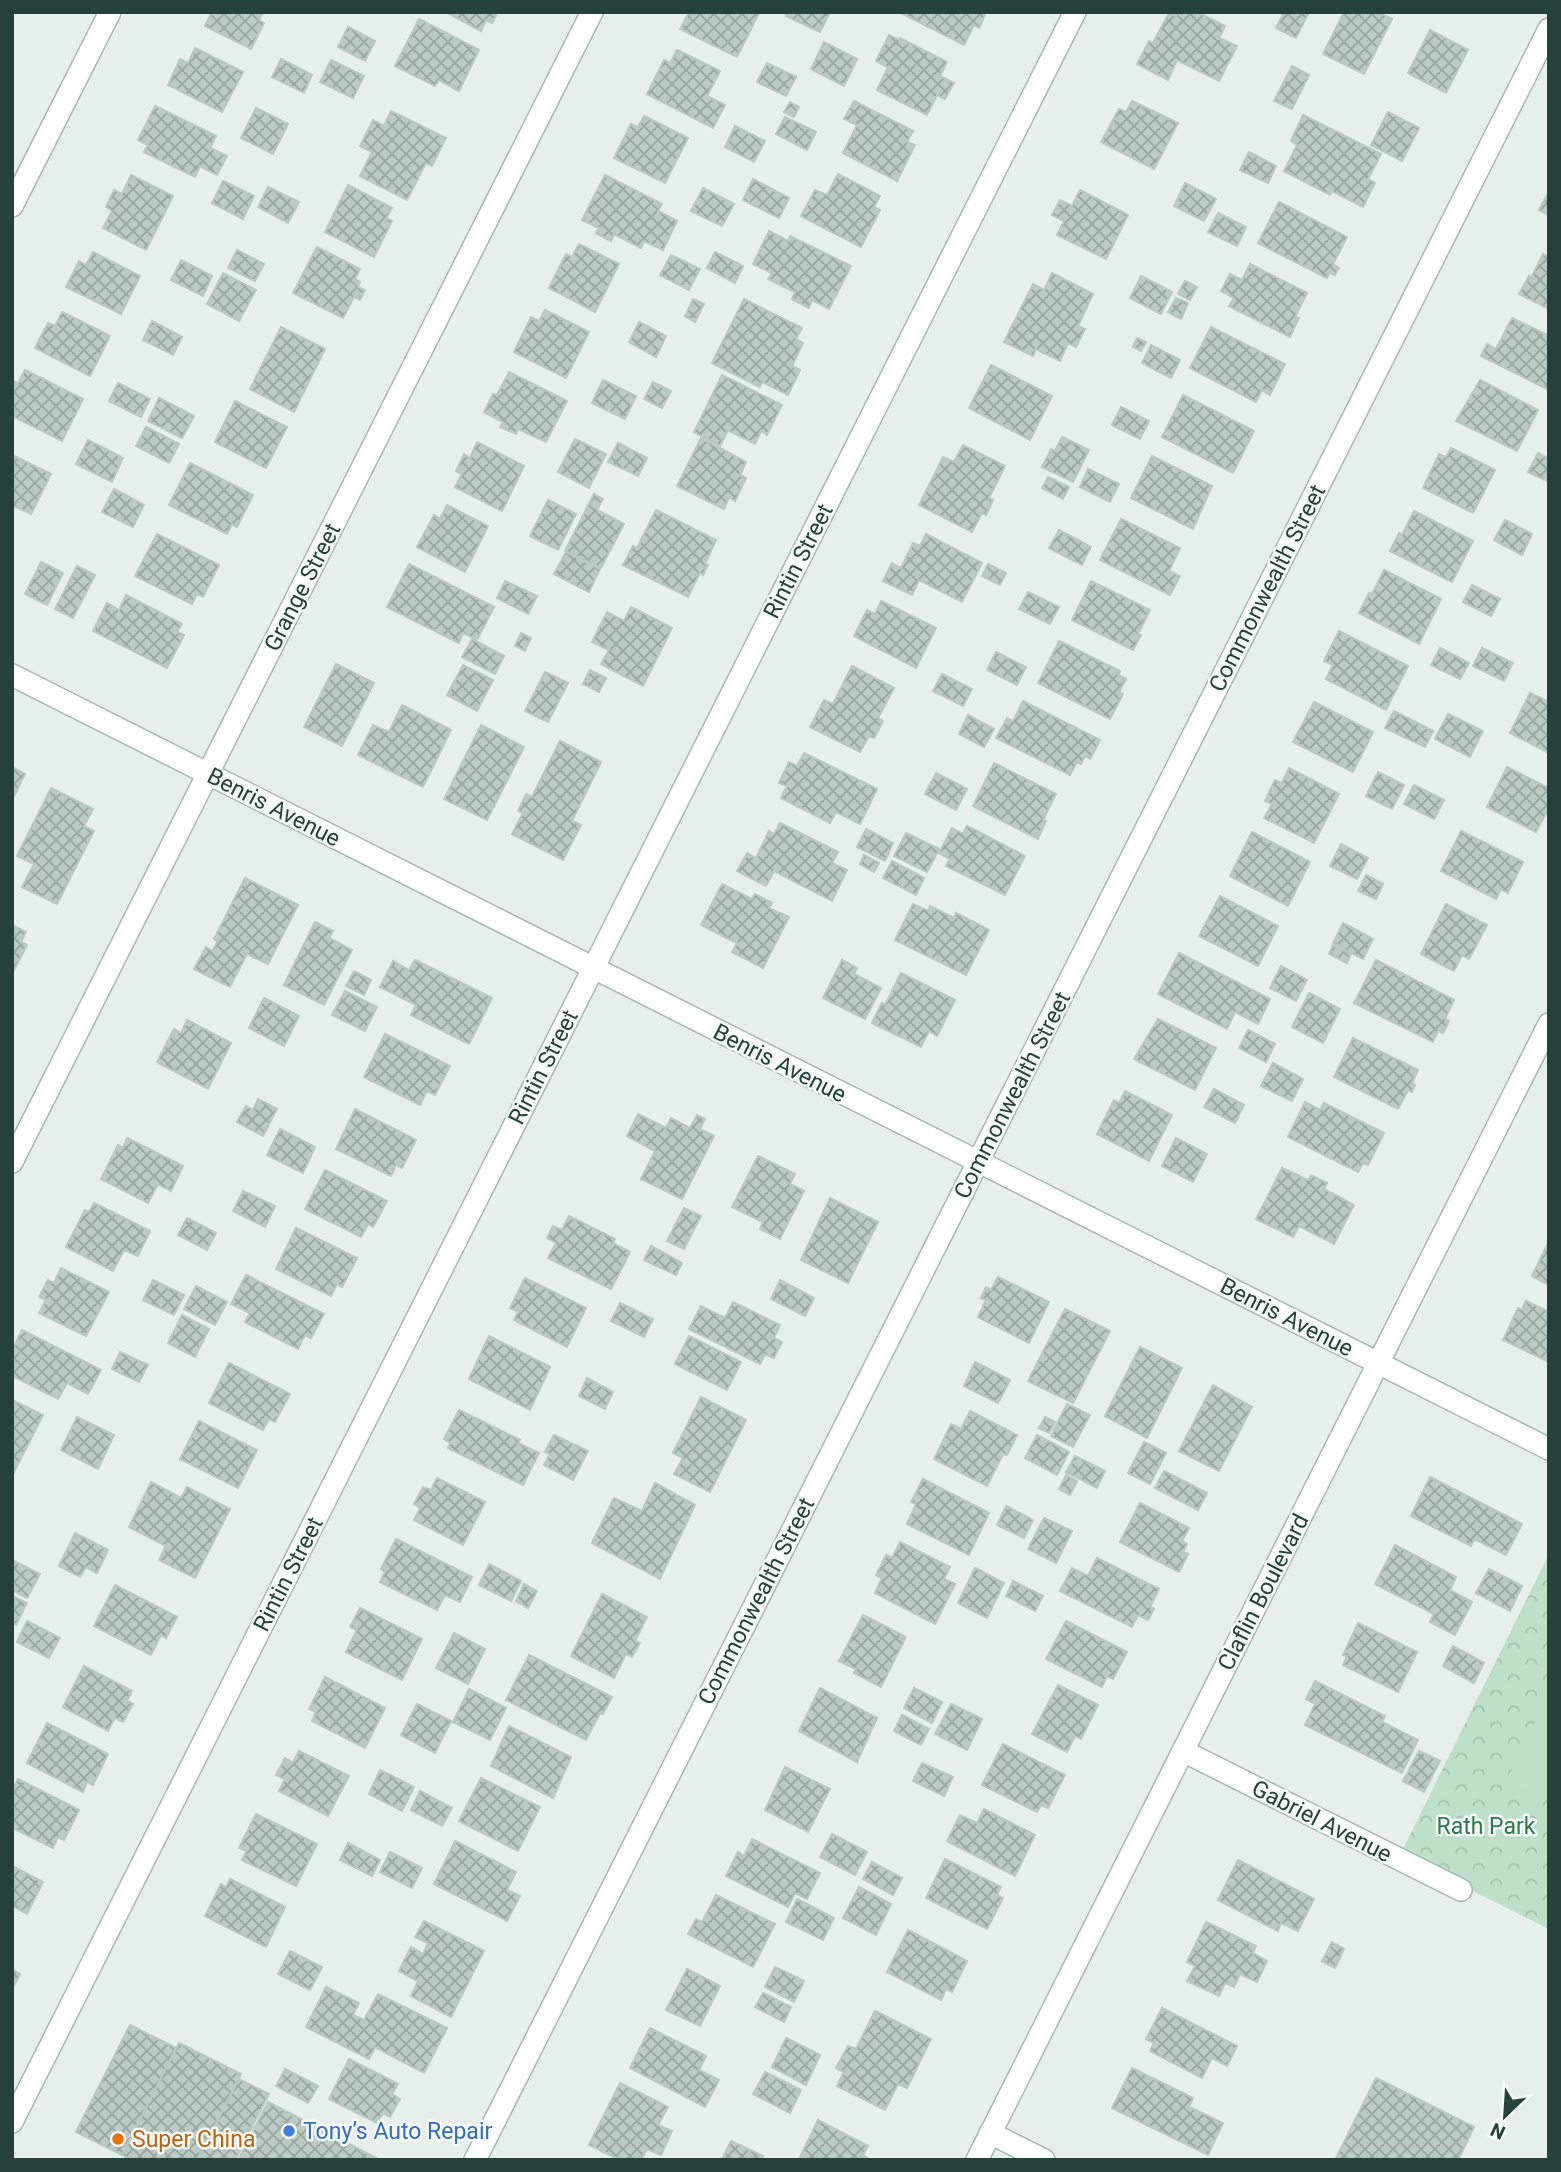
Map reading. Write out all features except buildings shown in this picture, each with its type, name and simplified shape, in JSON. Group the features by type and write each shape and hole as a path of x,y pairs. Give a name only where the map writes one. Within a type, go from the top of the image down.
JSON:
{"street":[{"path":"12,206 110,12"},
{"name":"Grange Street","path":"12,1162 592,12"},
{"name":"Rintin Street","path":"12,2122 1075,12"},
{"name":"Commonwealth Street","path":"475,2160 1549,29"},
{"name":"Benris Avenue","path":"12,675 1549,1449"},
{"name":"Claflin Boulevard","path":"977,2160 1549,1024"},
{"name":"Gabriel Avenue","path":"1183,1751 1461,1891"},
{"path":"990,2133 1044,2160"}],"green space":[{"name":"Rath Park","path":"1549,1554 1549,1929 1400,1855"},
{"path":"1549,1695 1549,1801 1506,1781"}],"place":[{"name":"Tony’s Auto Repair","path":"289,2131"},
{"name":"Super China","path":"118,2139"}]}
